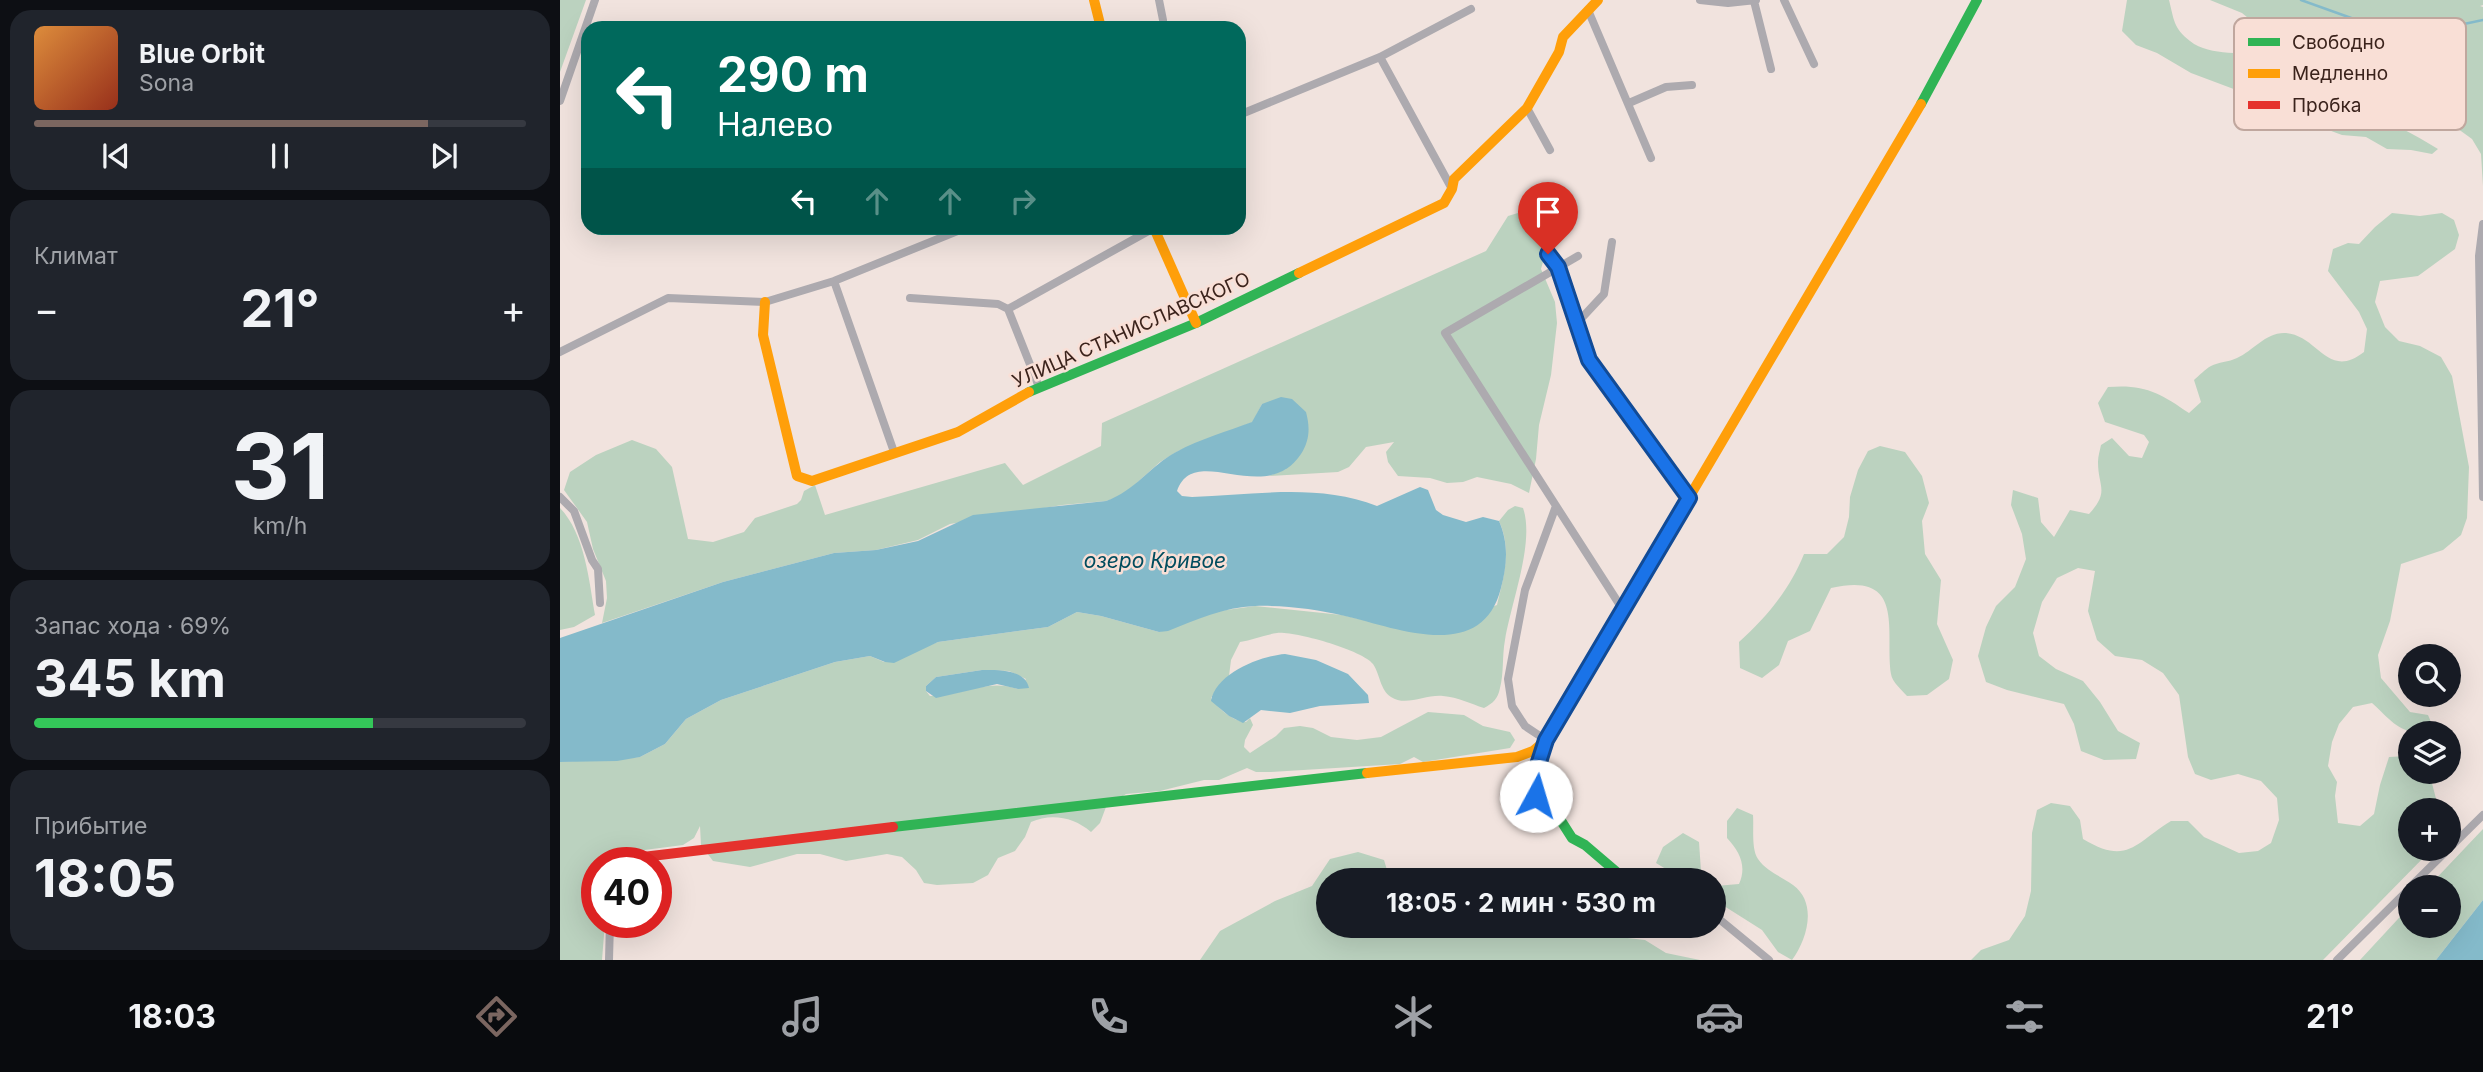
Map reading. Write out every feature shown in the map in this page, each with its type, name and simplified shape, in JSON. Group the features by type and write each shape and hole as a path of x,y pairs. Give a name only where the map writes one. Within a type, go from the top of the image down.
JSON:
{"street":[{"path":"588,21 595,0"},
{"path":"1094,0 1099,21"},
{"path":"1159,0 1163,20"},
{"name":"УЛИЦА СТАНИСЛАВСКОГО","path":"765,302 763,335 797,476 812,481 958,432 1039,387 1196,323 1444,203 1454,179 1527,108 1559,52 1563,37 1596,0"},
{"path":"1700,0 1728,3 1755,0 1771,69"},
{"path":"1784,0 1814,64"},
{"path":"1612,868 1585,845 1572,838 1558,816 1536,796 1538,765 1546,740 1936,79 1977,0"},
{"path":"1246,112 1380,57 1471,9"},
{"path":"1588,10 1651,158"},
{"path":"560,101 581,40"},
{"path":"1380,57 1452,189"},
{"path":"1629,103 1666,87 1692,85"},
{"path":"1527,108 1550,150"},
{"path":"2483,224 2479,256 2483,497"},
{"path":"560,352 668,298 765,302 834,281 948,235"},
{"path":"1008,309 1141,235"},
{"path":"1157,235 1196,323"},
{"path":"1578,322 1605,294 1612,242"},
{"path":"1548,254 1558,267 1589,360 1689,498"},
{"path":"1578,256 1445,332 1623,610"},
{"path":"834,281 894,452"},
{"path":"910,298 998,304 1008,309 1039,387"},
{"path":"560,497 574,511 592,561 598,569 600,603"},
{"path":"1546,740 1525,726 1512,706 1508,679 1525,590 1556,506"},
{"path":"672,854 1241,786 1517,757 1533,751 1546,740"},
{"path":"2423,875 2483,815"},
{"path":"2337,960 2398,900"},
{"path":"1726,925 1769,960"},
{"path":"609,960 610,938"}],"green space":[{"path":"560,0 586,0 560,72"},
{"path":"2127,0 2169,0 2177,27 2190,41 2208,50 2234,53 2234,89 2191,73 2157,53 2136,45 2122,31"},
{"path":"2210,0 2483,0 2483,5 2480,6 2483,7 2483,186 2481,154 2472,139 2460,130 2466,130 2466,18 2248,18"},
{"path":"2329,130 2404,130 2438,149 2432,154 2387,149 2366,137 2342,135"},
{"path":"1518,213 1547,248 1541,269 1555,302 1557,323 1551,375 1539,425 1529,493 1511,484 1477,477 1463,482 1447,483 1430,478 1398,476 1388,462 1386,452 1394,442 1366,447 1349,467 1338,472 1269,476 1286,469 1262,404 1253,422 1178,451 1160,462 1122,496 1106,501 1062,505 950,524 918,540 876,550 834,553 723,582 602,623 607,598 606,581 593,549 587,522 564,490 570,472 596,455 632,440 656,449 672,467 688,539 713,542 744,532 755,518 797,504 804,491 815,485 825,515 1005,463 1023,485 1101,446 1102,423 1486,251 1508,216"},
{"path":"2392,213 2420,216 2442,213 2454,220 2459,235 2455,249 2418,276 2380,281 2375,302 2385,327 2399,341 2420,346 2441,357 2452,376 2469,467 2467,518 2461,535 2443,550 2401,564 2390,621 2378,655 2381,678 2398,698 2398,707 2428,715 2431,721 2398,721 2398,726 2372,703 2353,707 2339,724 2332,742 2328,766 2337,782 2335,796 2338,823 2360,826 2374,814 2389,757 2398,757 2398,784 2432,784 2436,798 2398,798 2398,861 2420,861 2406,875 2398,875 2398,884 2323,960 1971,960 1981,950 2009,940 2025,916 2031,891 2032,833 2037,810 2051,803 2070,806 2080,820 2083,839 2111,851 2130,848 2171,821 2188,821 2204,837 2239,853 2258,851 2271,843 2279,820 2277,798 2261,781 2238,774 2211,780 2195,774 2188,757 2179,695 2163,673 2142,660 2115,656 2097,640 2088,611 2095,571 2078,568 2057,578 2042,602 2033,633 2039,656 2056,669 2083,681 2118,731 2140,743 2136,759 2104,760 2081,751 2074,724 2064,704 1986,682 1978,656 1986,627 1996,606 2015,587 2026,559 2022,534 2011,505 2013,490 2038,498 2041,522 2054,537 2070,510 2089,514 2099,500 2101,489 2098,462 2101,445 2112,438 2129,456 2142,458 2149,442 2144,435 2105,422 2098,403 2108,387 2132,387 2152,391 2189,413 2201,402 2194,380 2204,371 2243,355 2277,334 2296,335 2331,359 2351,360 2364,352 2367,329 2359,312 2328,271 2333,249 2348,243 2359,244"},
{"path":"1880,446 1905,452 1922,476 1929,503 1922,521 1925,554 1941,580 1937,624 1953,660 1949,679 1927,695 1907,696 1891,674 1887,608 1881,596 1871,588 1855,585 1831,588 1810,631 1788,641 1779,665 1762,678 1740,668 1739,642 1777,602 1804,554 1827,554 1844,537 1850,497 1858,470 1868,451"},
{"path":"1515,506 1523,508 1526,538 1521,573 1505,640 1500,688 1496,698 1484,708 1443,696 1410,701 1397,700 1387,694 1373,664 1366,659 1327,642 1286,633 1240,642 1231,660 1229,676 1211,698 1231,717 1246,722 1250,718 1253,725 1244,747 1250,753 1284,728 1313,728 1331,737 1357,740 1381,737 1428,712 1464,715 1483,726 1510,732 1515,740 1510,748 1423,762 1414,757 1400,764 1271,772 1256,772 1247,768 1219,780 1204,780 1160,791 1126,794 1106,807 1100,823 1091,832 1062,818 1031,822 1015,851 998,858 988,875 973,883 924,883 916,870 902,857 887,854 846,861 820,854 797,854 750,867 713,861 701,845 700,826 694,838 683,845 581,847 581,938 604,938 602,960 560,960 560,762 640,757 665,744 686,719 721,700 835,662 870,656 884,662 938,642 1048,627 1077,612 1159,632 1219,611 1255,606 1342,615 1421,633 1497,605 1506,552 1499,521","holes":["982,670 1009,671 1026,679 1018,689 995,685 930,696 926,691 926,686 936,677"]},
{"path":"560,508 580,544 595,615 574,627 560,630"},
{"path":"1737,808 1753,815 1754,844 1758,859 1770,871 1793,885 1806,902 1806,932 1792,960 1778,952 1762,930 1726,907 1726,885 1739,884 1742,871 1741,859 1727,838 1727,821"},
{"path":"2483,829 2483,900 2461,928 2461,875 2439,875 2453,861 2461,861 2461,852"},
{"path":"1683,833 1699,842 1701,868 1664,868 1656,863 1663,847"},
{"path":"1358,852 1384,860 1386,868 1324,868 1330,859"},
{"path":"1316,880 1316,938 1628,938 1645,940 1666,953 1700,960 1200,960 1220,931 1275,901 1312,886"},
{"path":"2398,919 2398,938 2453,938 2436,960 2360,960"}],"water":[{"name":"озеро Кривое","path":"1281,397 1292,399 1306,412 1309,428 1304,449 1286,469 1269,476 1198,472 1186,477 1177,491 1182,496 1192,497 1309,493 1355,499 1377,506 1420,487 1428,490 1436,510 1443,515 1466,522 1483,517 1499,521 1506,546 1503,579 1491,612 1476,626 1457,633 1435,635 1312,609 1255,606 1221,611 1159,632 1077,612 1048,627 938,642 894,663 870,656 835,662 721,700 686,719 665,744 640,757 617,761 560,762 560,638 723,582 834,553 876,550 918,541 973,515 1106,501 1126,491 1176,452 1252,422 1262,404"},
{"path":"1285,654 1316,660 1348,674 1368,695 1369,703 1320,706 1290,713 1261,710 1243,723 1229,716 1211,701 1221,682 1230,674 1252,662"},
{"path":"982,670 1017,674 1029,688 1018,689 997,684 936,698 926,691 926,686 936,677"},
{"path":"2483,900 2483,960 2436,960 2453,938 2461,938 2461,928"}],"waterway":[{"path":"2301,0 2351,18"},
{"path":"2466,24 2483,20"}],"traffic: fast":[{"path":"1921,104 1977,0"},
{"path":"1029,392 1196,323 1299,273"},
{"path":"1612,868 1585,845 1572,838 1558,816 1536,796 1538,765 1546,740 1664,540"},
{"path":"893,827 1367,773"}],"traffic: slow":[{"path":"1094,0 1099,21"},
{"path":"1299,273 1444,203 1454,179 1527,108 1559,52 1563,37 1598,0"},
{"path":"1664,540 1921,104"},
{"path":"1157,235 1196,323"},
{"path":"765,302 763,335 797,476 812,481 958,432 1029,392"},
{"path":"1367,773 1517,757 1533,751 1546,740"}],"traffic: jam":[{"path":"672,854 893,827"}],"route":[{"path":"1536,796 1538,765 1546,740 1689,498 1589,360 1558,265 1548,254"}]}
